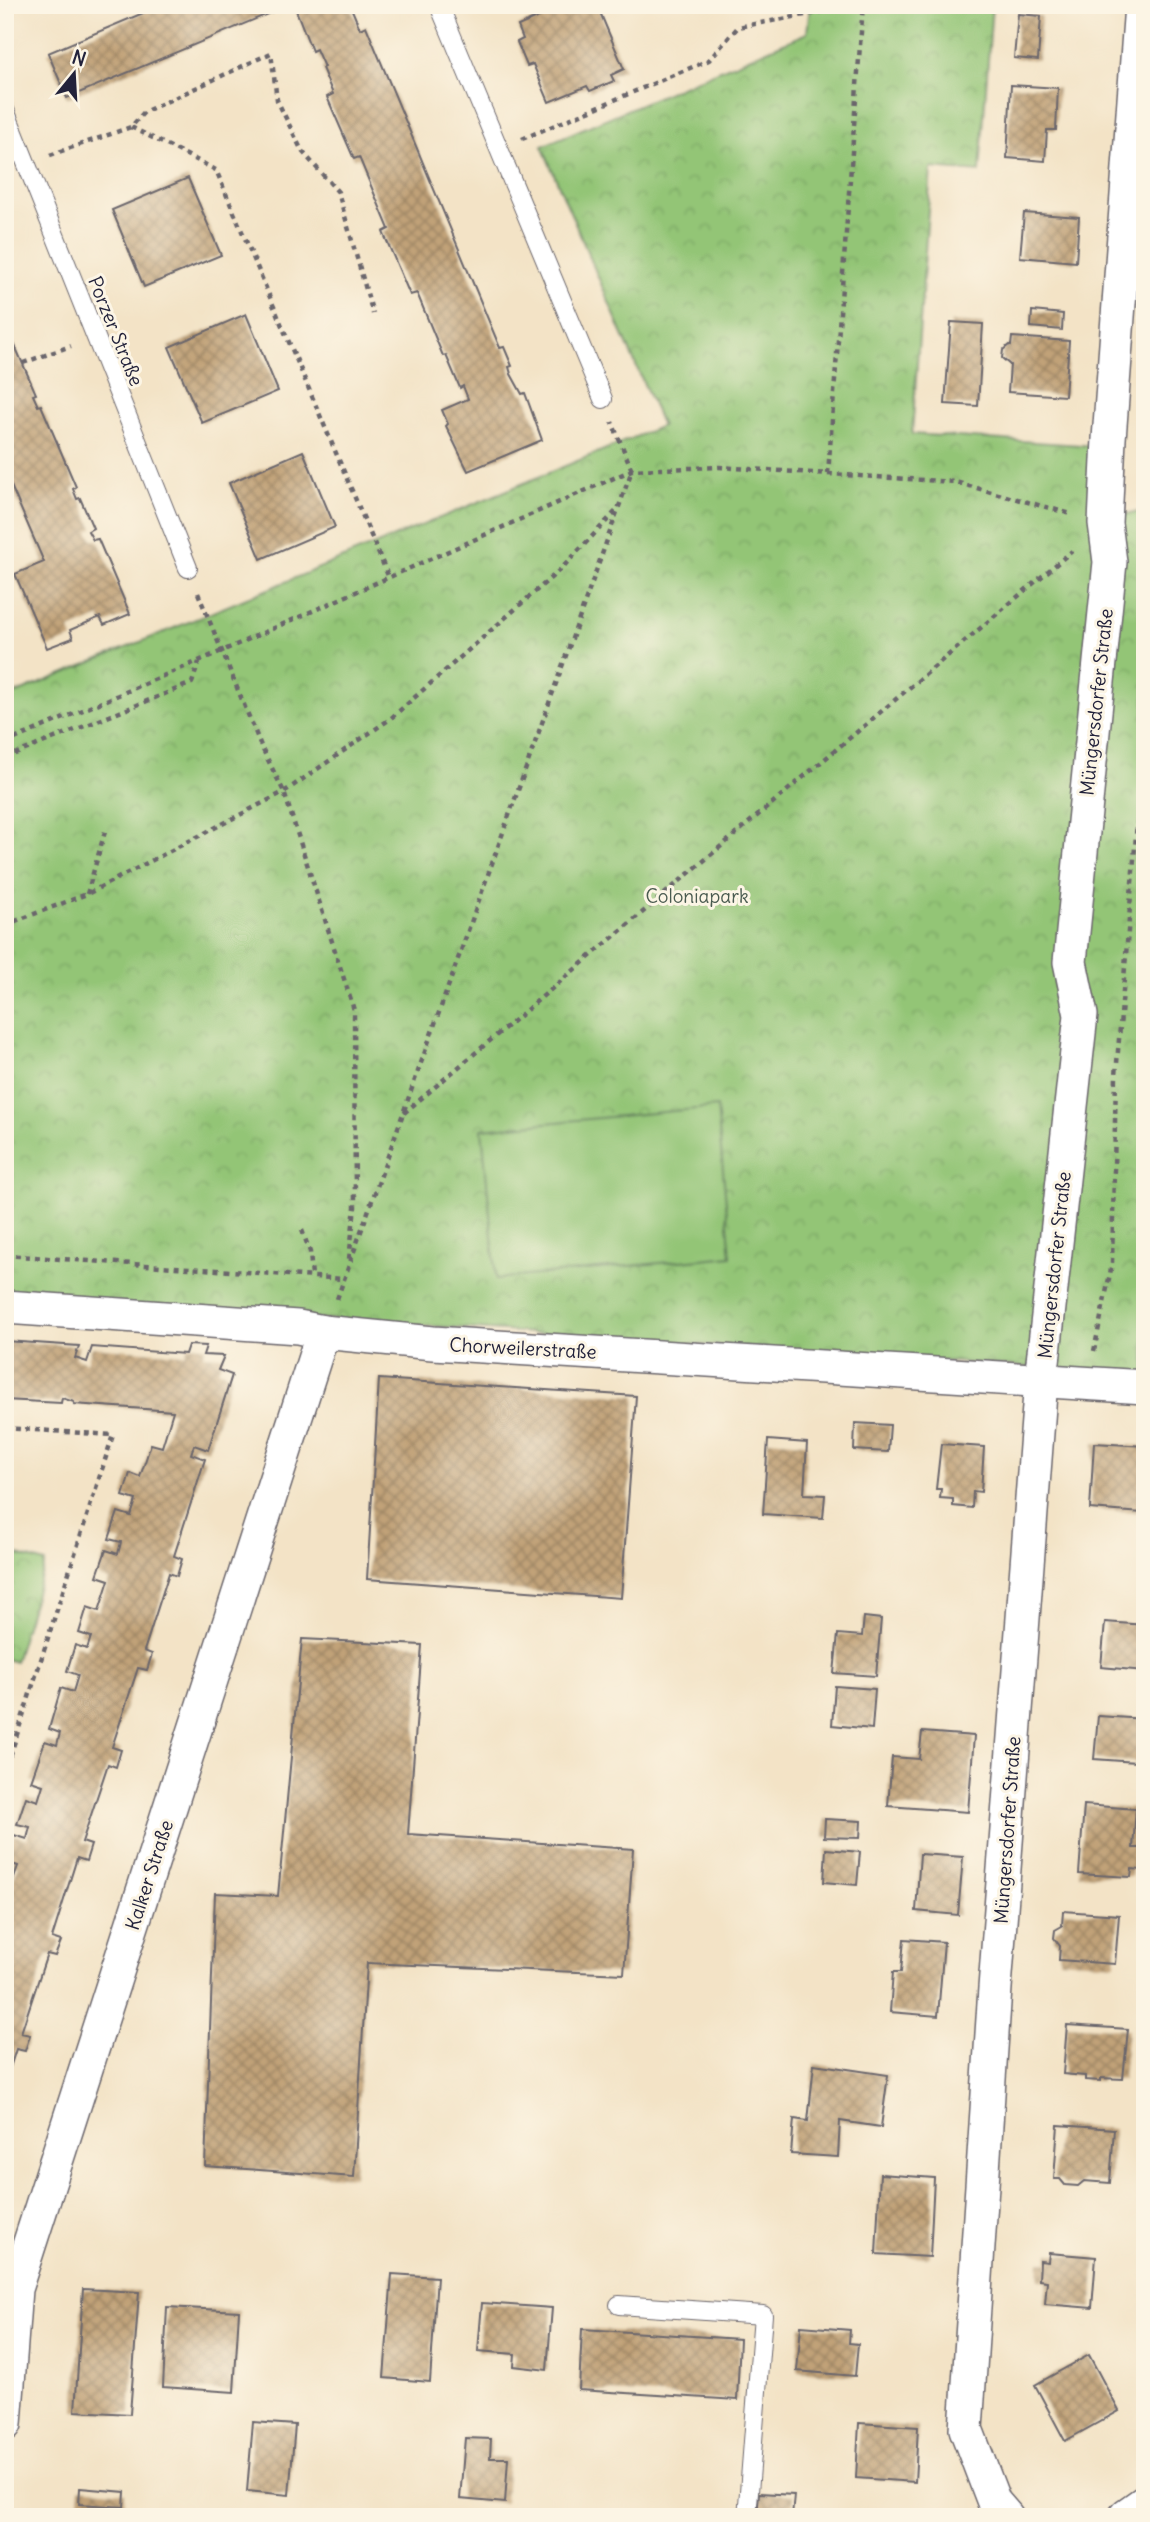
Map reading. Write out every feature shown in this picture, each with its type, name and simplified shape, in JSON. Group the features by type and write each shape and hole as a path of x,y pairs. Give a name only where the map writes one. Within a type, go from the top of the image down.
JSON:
{"street":[{"name":"Müngersdorfer Straße","path":"1007,2517 994,2502 966,2429 996,1974 1041,1380 1081,1014 1070,962 1110,562 1105,523 1109,439 1141,5"},
{"name":"Chorweilerstraße","path":"5,1307 298,1327 433,1343 1145,1387"},
{"name":"Kalker Straße","path":"5,2424 10,2287 323,1332"},
{"path":"1128,2517 1145,2505"}],"lane":[{"path":"439,5 603,399"},
{"name":"Porzer Straße","path":"5,110 188,568"},
{"path":"619,2305 762,2315 747,2517"}],"path":[{"path":"498,149 709,60 738,27 862,5 828,474"},
{"path":"26,163 131,127 144,111 271,53 277,100 303,151 338,192 373,314"},
{"path":"131,127 216,170 389,578"},
{"path":"23,363 96,337"},
{"path":"323,1332 632,470 603,399"},
{"path":"5,743 222,651 632,470 719,467 955,482 1105,523"},
{"path":"5,925 87,894 284,792 390,719 562,568 619,508"},
{"path":"402,1115 1105,523"},
{"path":"188,568 261,746 284,792 354,1010 355,1208 348,1266"},
{"path":"5,574 12,571"},
{"path":"5,755 10,756 192,683 199,661"},
{"path":"1087,1382 1112,1264 1116,1075 1145,727"},
{"path":"87,894 106,828"},
{"path":"302,1230 310,1251 312,1277"},
{"path":"5,1255 344,1279"},
{"path":"5,1427 113,1434 5,1772"},
{"path":"5,1730 17,1734"}],"green space":[{"name":"Coloniapark","path":"810,5 992,5 980,172 931,168 912,434 1095,446 1120,515 1145,511 1145,1375 5,1297 5,698 662,426 542,146 807,33"},
{"path":"717,1107 731,1256 496,1279 482,1129"},
{"path":"5,1551 45,1563 15,1662 5,1659"}],"building":[{"path":"162,5 289,5 67,98 48,53"},
{"path":"294,5 350,5 360,29 366,26 500,348 504,347 512,366 509,367 511,374 522,394 525,393 542,440 468,471 446,426 448,424 442,410 468,399 463,386 460,388 446,355 443,356 417,293 410,295 383,232 389,229 359,157 354,159 327,97 333,94 322,68 324,67 316,49 312,51"},
{"path":"566,5 597,5 624,69 611,75 614,81 590,91 587,86 549,102 533,64 527,66 517,42 523,39 518,26"},
{"path":"1018,14 1041,16 1038,60 1014,58"},
{"path":"1011,85 1058,88 1056,130 1047,130 1045,161 1007,158"},
{"path":"188,178 221,255 144,287 112,210"},
{"path":"1024,213 1079,217 1076,262 1020,257"},
{"path":"1032,311 1063,314 1062,330 1031,327"},
{"path":"246,314 278,391 202,423 169,347"},
{"path":"951,322 983,324 978,406 945,404"},
{"path":"5,323 36,394 33,395 38,406 41,405 76,487 73,489 77,499 80,498 93,528 88,531 93,540 98,539 130,614 104,625 100,617 70,630 73,638 47,648 15,574 44,562 5,472"},
{"path":"1012,337 1069,341 1065,396 1008,392 1010,365 1002,358 1003,350 1011,346"},
{"path":"303,451 335,527 261,559 229,483"},
{"path":"5,1341 79,1346 75,1358 87,1362 92,1347 185,1354 188,1345 206,1346 203,1355 224,1356 218,1370 232,1375 208,1450 194,1445 191,1454 205,1459 174,1556 182,1559 177,1576 169,1573 144,1651 152,1654 147,1670 138,1668 112,1747 121,1750 116,1767 108,1764 82,1842 91,1845 86,1861 77,1858 52,1938 61,1941 55,1956 47,1954 21,2033 30,2035 25,2051 16,2049 6,2080 5,1896 7,1897 18,1866 6,1862 14,1835 27,1839 30,1827 17,1824 26,1797 38,1801 43,1785 31,1781 45,1741 57,1745 60,1733 49,1729 61,1688 73,1692 78,1675 67,1671 75,1645 87,1649 91,1637 79,1633 87,1607 99,1611 109,1580 97,1576 106,1550 118,1554 121,1542 109,1539 118,1512 131,1516 136,1500 123,1496 130,1473 140,1477 151,1444 162,1447 173,1411 74,1404 62,1398 61,1403 5,1400"},
{"path":"379,1379 636,1396 621,1598 367,1579"},
{"path":"855,1423 890,1425 888,1452 854,1450"},
{"path":"768,1440 807,1443 804,1494 825,1495 823,1518 763,1514"},
{"path":"1094,1443 1145,1446 1143,1513 1090,1509"},
{"path":"941,1444 984,1447 981,1492 973,1491 972,1508 953,1506 953,1499 940,1498 941,1489 936,1489"},
{"path":"864,1617 881,1619 876,1676 834,1673 838,1634 862,1636"},
{"path":"1105,1622 1145,1625 1145,1671 1101,1667"},
{"path":"302,1639 422,1645 408,1834 633,1849 624,1974 367,1963 354,2177 205,2166 215,1893 278,1896"},
{"path":"835,1686 875,1689 872,1729 832,1725"},
{"path":"1098,1716 1145,1719 1145,1770 1136,1769 1136,1762 1094,1759"},
{"path":"922,1732 974,1736 968,1812 888,1806 892,1757 919,1759"},
{"path":"1084,1805 1136,1809 1133,1848 1144,1848 1142,1870 1132,1869 1131,1877 1079,1874"},
{"path":"825,1819 861,1821 860,1838 824,1837"},
{"path":"826,1849 860,1852 857,1885 824,1882"},
{"path":"920,1854 963,1857 958,1915 916,1911"},
{"path":"1063,1911 1119,1915 1115,1964 1059,1960 1060,1946 1054,1938 1055,1930 1062,1926"},
{"path":"904,1939 944,1942 938,2016 890,2012 893,1972 901,1972"},
{"path":"1067,2025 1128,2029 1123,2079 1085,2080 1085,2076 1063,2074"},
{"path":"814,2064 888,2075 881,2127 840,2121 838,2157 791,2154 794,2119 808,2121"},
{"path":"1058,2125 1114,2129 1110,2183 1084,2181 1078,2186 1065,2185 1060,2179 1054,2179"},
{"path":"880,2174 934,2178 930,2257 876,2254"},
{"path":"1049,2253 1096,2257 1092,2308 1045,2304 1047,2281 1039,2280 1040,2261 1048,2262"},
{"path":"392,2274 437,2277 430,2382 384,2378"},
{"path":"83,2289 139,2292 130,2414 75,2411"},
{"path":"482,2303 552,2308 547,2370 514,2366 515,2354 478,2351"},
{"path":"167,2307 239,2311 234,2392 163,2387"},
{"path":"801,2326 850,2330 849,2343 858,2344 855,2376 797,2371"},
{"path":"582,2329 740,2339 737,2400 579,2390"},
{"path":"1089,2355 1119,2411 1065,2441 1035,2385"},
{"path":"253,2422 295,2425 289,2495 247,2491"},
{"path":"859,2423 918,2427 915,2482 856,2478"},
{"path":"465,2438 491,2439 490,2458 508,2458 505,2503 460,2499"},
{"path":"80,2488 125,2492 124,2507 79,2504"},
{"path":"759,2493 794,2495 792,2517 757,2517"},
{"path":"908,2511 939,2514 939,2517 908,2517"}]}
